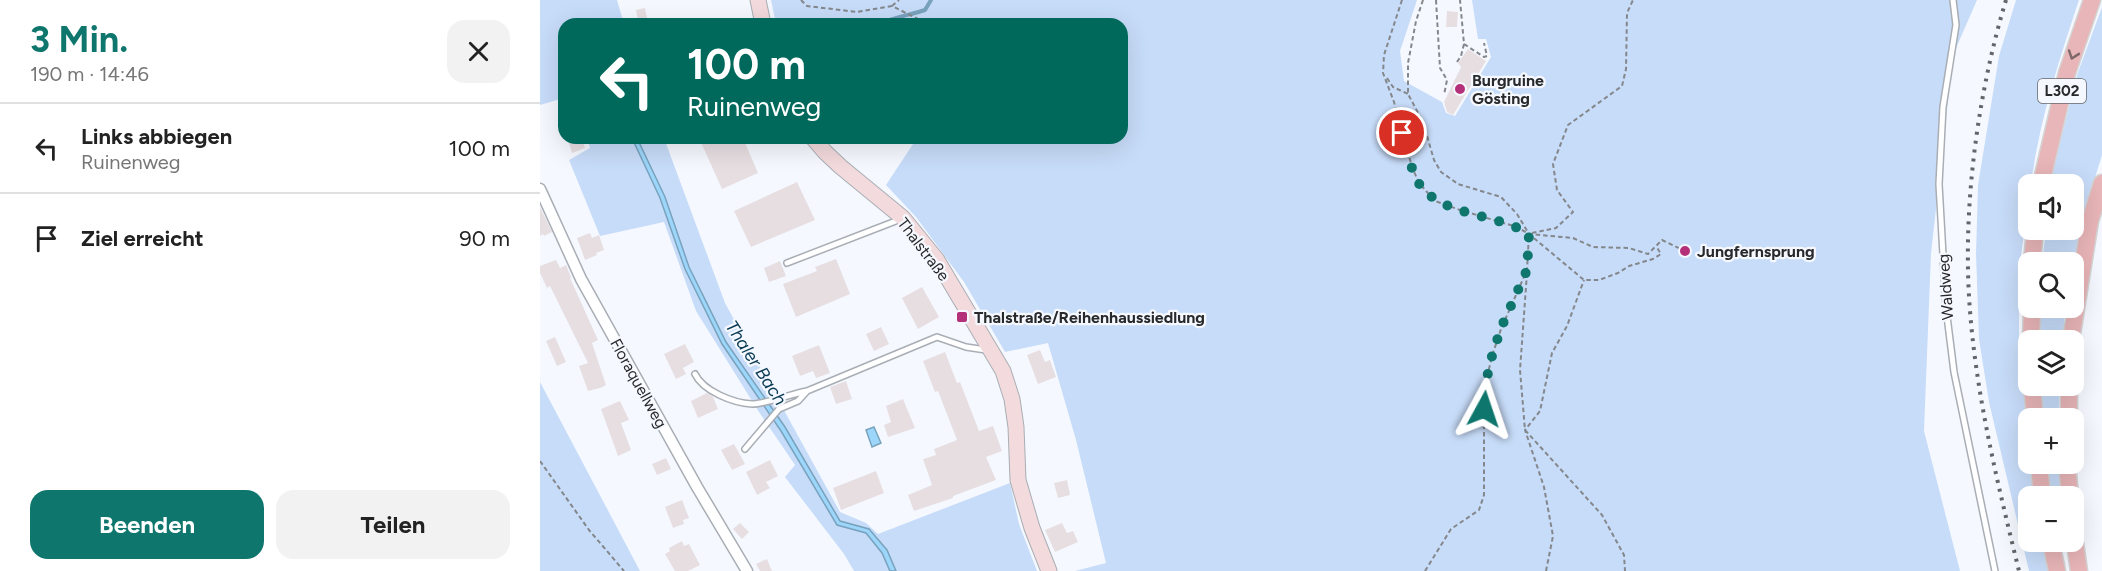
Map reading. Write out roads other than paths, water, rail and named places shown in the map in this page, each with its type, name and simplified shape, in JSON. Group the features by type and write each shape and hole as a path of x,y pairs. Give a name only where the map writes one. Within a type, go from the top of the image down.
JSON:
{"main road":[{"path":"758,0 762,18"},
{"name":"L302","path":"2043,174 2067,73 2092,0"},
{"name":"Thalstraße","path":"818,144 825,153 903,218 938,260 1003,371 1012,399 1016,426 1018,480 1032,528 1049,571"},
{"path":"2073,330 2090,221 2102,183"},
{"path":"2053,552 2057,571"},
{"path":"2076,552 2079,571"}],"street":[{"name":"Floraquellweg","path":"540,189 580,279 747,571"}],"lane":[{"name":"Waldweg","path":"1953,0 1956,25 1943,107 1939,184 1946,308 1954,372 1995,571"},
{"path":"788,263 903,218"},
{"path":"695,374 696,378 711,390 725,398 752,404 807,391 937,337 966,347 991,350"},
{"path":"745,449 779,409 798,401 807,391"},
{"path":"784,395 788,405"}],"waterway":[{"path":"897,18 925,10 931,0"}],"railway":[{"path":"2006,0 1987,75 1974,154 1970,194 1968,273 1973,344 1983,410 2019,571"}],"place":[{"name":"Burgruine Gösting","path":"1460,89"},
{"name":"Jungfernsprung","path":"1685,251"},
{"name":"Thalstraße/Reihenhaussiedlung","path":"962,317"}],"water label":[{"name":"Thaler Bach","path":"756,363"}]}
